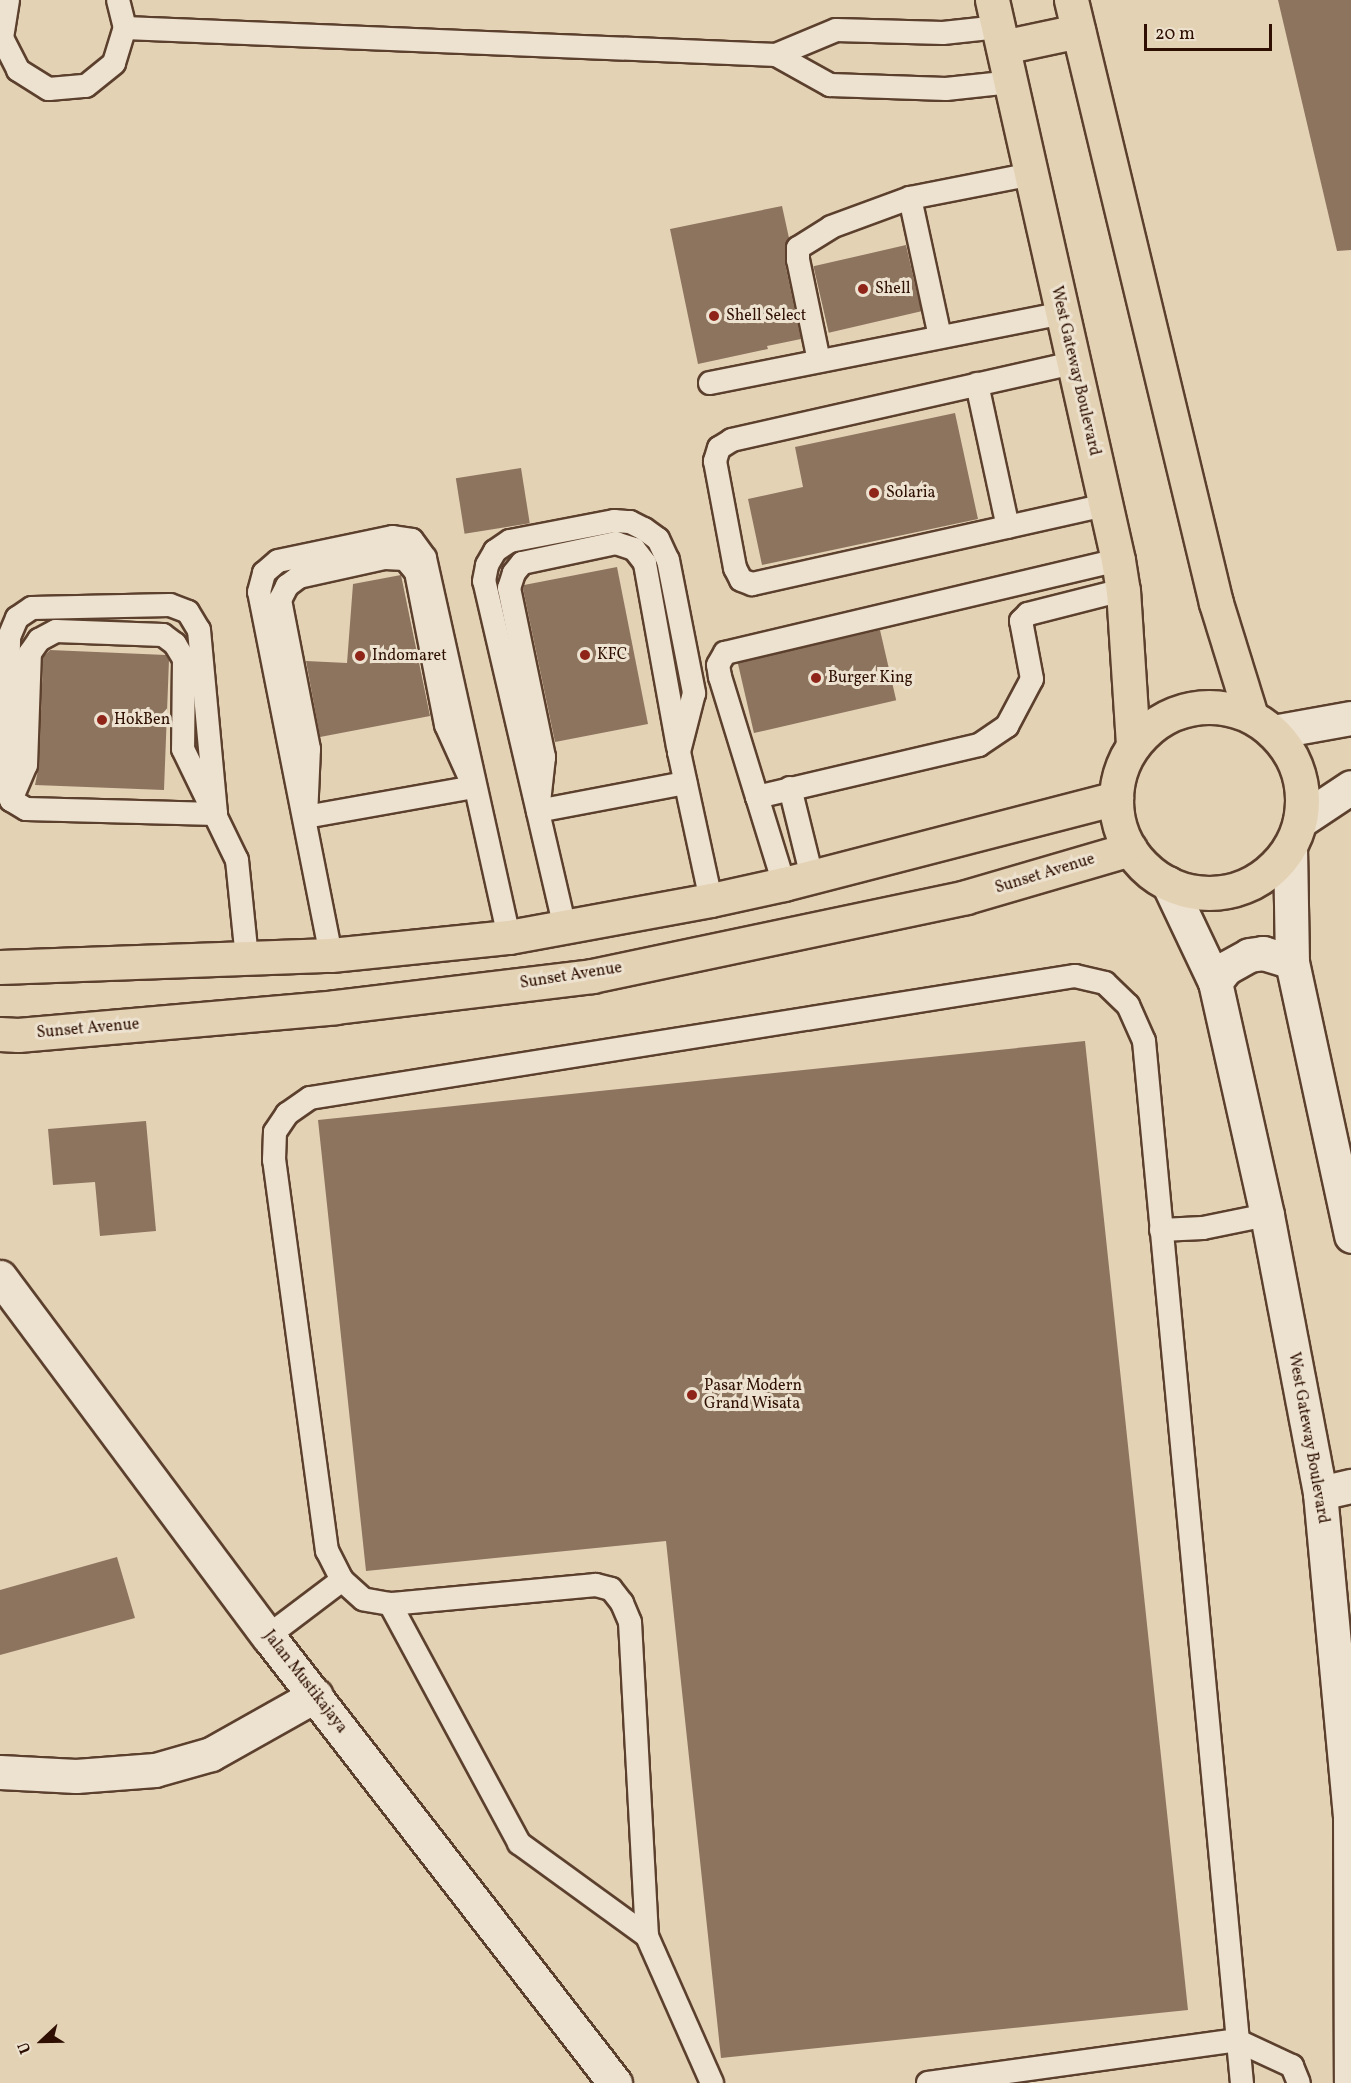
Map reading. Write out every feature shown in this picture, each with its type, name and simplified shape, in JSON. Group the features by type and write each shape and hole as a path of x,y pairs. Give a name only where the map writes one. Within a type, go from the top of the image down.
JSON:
{"main road":[{"path":"998,25 1075,16 1216,603 1262,724 1290,753 1299,773 1303,794 1295,834 1292,962 1351,1236"},
{"name":"West Gateway Boulevard","path":"998,25 1120,575 1133,746"},
{"path":"1351,718 1262,724 1214,706 1177,711 1153,725 1133,746 1121,770 1116,798 1117,816 1130,849 1147,869 1168,883 1193,891 1218,893 1248,885 1273,868 1295,834 1351,787"},
{"path":"0,966 331,955 509,937 711,900 798,880 1116,798"},
{"name":"Sunset Avenue","path":"6,1038 336,1007 592,975 966,897 1130,849"},
{"name":"West Gateway Boulevard","path":"1168,883 1215,982 1266,1215 1336,1490 1350,1815 1351,2083"},
{"path":"1215,982 1226,968 1249,955 1263,953 1292,962"},
{"name":"Jalan Mustikajaya","path":"0,1277 268,1636 615,2083"},
{"path":"0,1772 76,1776 155,1770 211,1754 316,1695"}],"lane":[{"path":"8,0 2,38 18,70 50,89 86,86 114,63 125,28 118,0"},
{"path":"125,28 776,55 836,30 943,33 998,25"},
{"path":"776,55 830,85 946,89 1011,82"},
{"path":"819,361 798,260 798,248 831,227 910,198 1032,174"},
{"path":"910,198 940,337"},
{"path":"710,383 1062,313"},
{"path":"1073,363 732,440 719,448 715,461 735,568 741,580 752,584 1105,505"},
{"path":"977,384 1008,527"},
{"path":"565,928 484,581 487,565 495,551 510,541 614,521 630,522 658,539 668,560 694,693 679,752 711,900"},
{"path":"331,955 306,817 259,592 264,573 278,561 393,537 412,540 425,558 509,937"},
{"path":"757,798 979,745 1007,726 1032,680 1021,621 1028,614 1120,575"},
{"path":"798,880 757,798 720,677 718,665 725,653 1120,575"},
{"path":"170,605 188,612 199,630 216,814 26,809 12,800 6,785 9,637 17,618 32,608 170,605"},
{"path":"12,800 26,765 30,653 39,640 56,631 163,635 175,644 184,659 183,749 237,860 247,958"},
{"path":"538,811 685,783"},
{"path":"306,817 474,787"},
{"path":"790,789 798,880"},
{"path":"706,2078 647,1936 630,1622 622,1603 611,1589 596,1585 390,1604 363,1599 342,1580 327,1551 274,1160 275,1132 287,1114 310,1098 1075,976 1106,984 1128,1005 1144,1041 1236,2040 1242,2083"},
{"path":"1161,1230 1203,1228 1266,1215"},
{"path":"268,1636 342,1580"},
{"path":"390,1604 519,1843 647,1936"},
{"path":"928,2083 1236,2040 1292,2067 1299,2083"}],"building":[{"path":"1278,0 1351,0 1351,250 1337,251"},
{"path":"782,206 789,238 785,247 785,263 801,339 767,346 768,349 698,364 670,229"},
{"name":"Shell","path":"906,245 921,311 829,333 813,266"},
{"name":"Solaria","path":"955,413 978,519 762,565 748,499 803,487 795,447"},
{"path":"521,468 530,523 465,534 456,478"},
{"name":"KFC","path":"617,567 648,724 555,742 524,585"},
{"name":"Indomaret","path":"401,575 430,716 320,737 306,661 347,663 353,584"},
{"name":"Burger King","path":"880,630 896,700 754,733 738,663"},
{"name":"HokBen","path":"50,650 166,655 169,660 164,790 35,785 39,765 43,657"},
{"path":"1085,1041 1188,2010 721,2058 666,1541 366,1571 318,1120"},
{"path":"146,1121 156,1231 100,1236 95,1182 53,1185 48,1129"},
{"path":"117,1557 135,1618 0,1655 0,1590"}],"place":[{"name":"Shell","path":"863,289"},
{"name":"Shell Select","path":"714,316"},
{"name":"Solaria","path":"874,493"},
{"name":"KFC","path":"585,655"},
{"name":"Indomaret","path":"360,656"},
{"name":"Burger King","path":"816,678"},
{"name":"HokBen","path":"102,720"},
{"name":"Pasar Modern Grand Wisata","path":"692,1395"}]}
